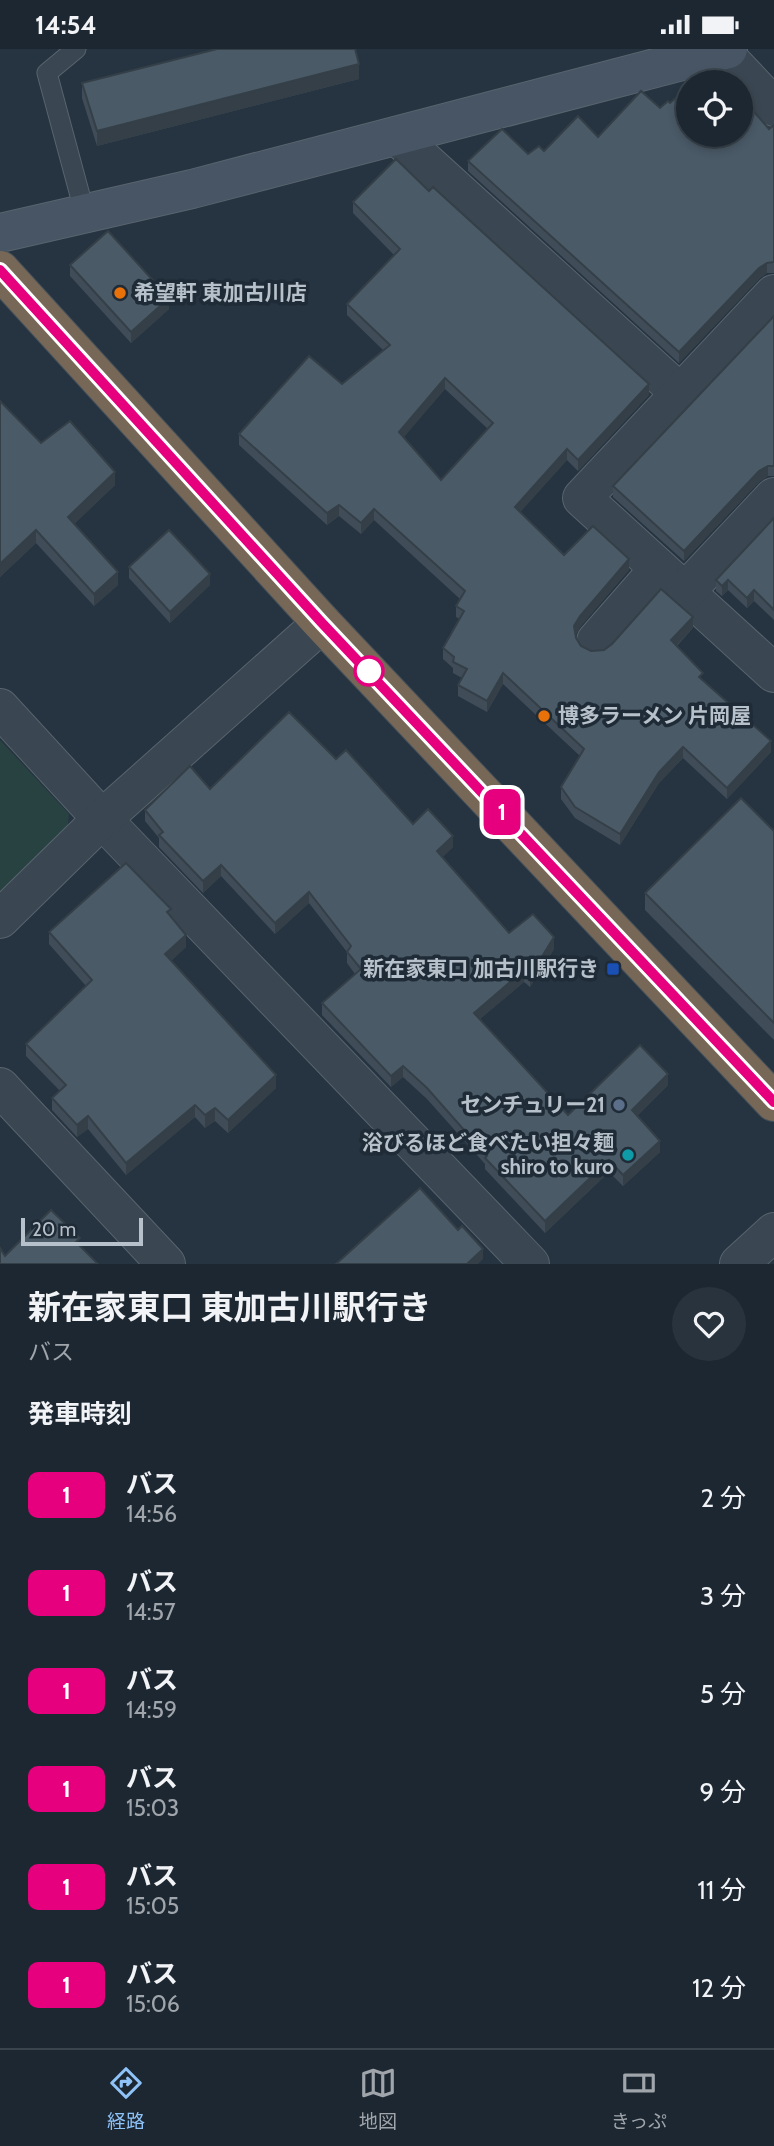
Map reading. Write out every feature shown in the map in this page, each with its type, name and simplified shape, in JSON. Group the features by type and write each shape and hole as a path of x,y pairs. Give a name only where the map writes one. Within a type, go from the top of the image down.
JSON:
{"highway":[{"path":"0,270 322,623 774,1102"}],"street":[{"path":"0,233 192,189 725,50 774,107"},
{"path":"397,136 680,393"},
{"path":"774,293 582,498 774,673"},
{"path":"596,641 774,497"},
{"path":"0,919 102,819 322,623"},
{"path":"0,708 102,819 530,1264"},
{"path":"0,1087 166,1264"},
{"path":"740,1264 774,1232"}],"lane":[{"path":"76,49 47,73 85,213"}],"green space":[{"path":"0,740 69,814 67,832 0,891"}],"building":[{"path":"217,49 355,49 359,64 97,131 82,83"},
{"path":"641,91 660,108 668,101 670,103 676,98 676,147 753,147 753,111 769,129 774,125 774,262 759,268 679,352 468,161 502,129 528,154 539,146 544,151 578,116 598,137"},
{"path":"396,159 429,191 433,187 649,384 578,460 567,449 515,507 564,555 593,526 629,559 574,626 581,646 591,651 604,650 661,589 693,617 671,640 703,673 699,677 771,741 727,788 683,747 659,772 620,834 575,807 561,787 584,749 503,673 487,701 458,685 467,669 453,662 454,657 443,648 464,611 456,606 465,591 374,509 361,523 339,505 327,513 239,434 309,356 342,384 390,345 347,304 400,249 353,202","holes":["445,378 493,423 441,480 399,432"]},
{"name":"希望軒 東加古川店","path":"108,231 169,298 131,332 70,265"},
{"path":"774,316 774,466 759,471 684,551 613,486"},
{"path":"0,401 41,443 70,421 115,472 68,517 118,572 94,594 36,530 0,564"},
{"path":"774,518 774,610 754,590 747,598 728,580 722,586 716,580"},
{"path":"169,530 210,574 170,612 129,567"},
{"path":"289,712 336,759 346,750 413,824 428,809 453,836 437,851 509,933 533,914 554,937 530,976 524,970 474,1013 568,1115 640,1045 668,1074 632,1110 660,1141 623,1175 609,1160 545,1221 485,1158 487,1156 427,1088 403,1066 391,1076 322,1003 361,969 347,952 351,946 309,892 275,923 221,865 203,881 159,835 163,832 145,810 190,766 210,789"},
{"path":"741,798 774,831 774,1023 645,893"},
{"path":"126,863 171,909 167,912 186,935 165,954 276,1075 228,1120 215,1108 205,1115 195,1105 126,1163 88,1116 77,1125 52,1098 66,1085 26,1044 92,980 49,932"},
{"path":"420,1188 458,1230 462,1226 483,1249 467,1264 336,1264"},
{"path":"51,1210 80,1238 76,1242 98,1264 0,1264 0,1248 5,1256"}],"bus line":[{"name":"1","path":"0,270 322,623 774,1102"}],"place":[{"name":"希望軒 東加古川店","path":"120,293"},
{"name":"博多ラーメン 片岡屋","path":"544,716"},
{"name":"新在家東口 加古川駅行き","path":"613,969"},
{"name":"センチュリー21","path":"619,1105"},
{"name":"浴びるほど食べたい担々麺 shiro to kuro","path":"628,1155"}]}
